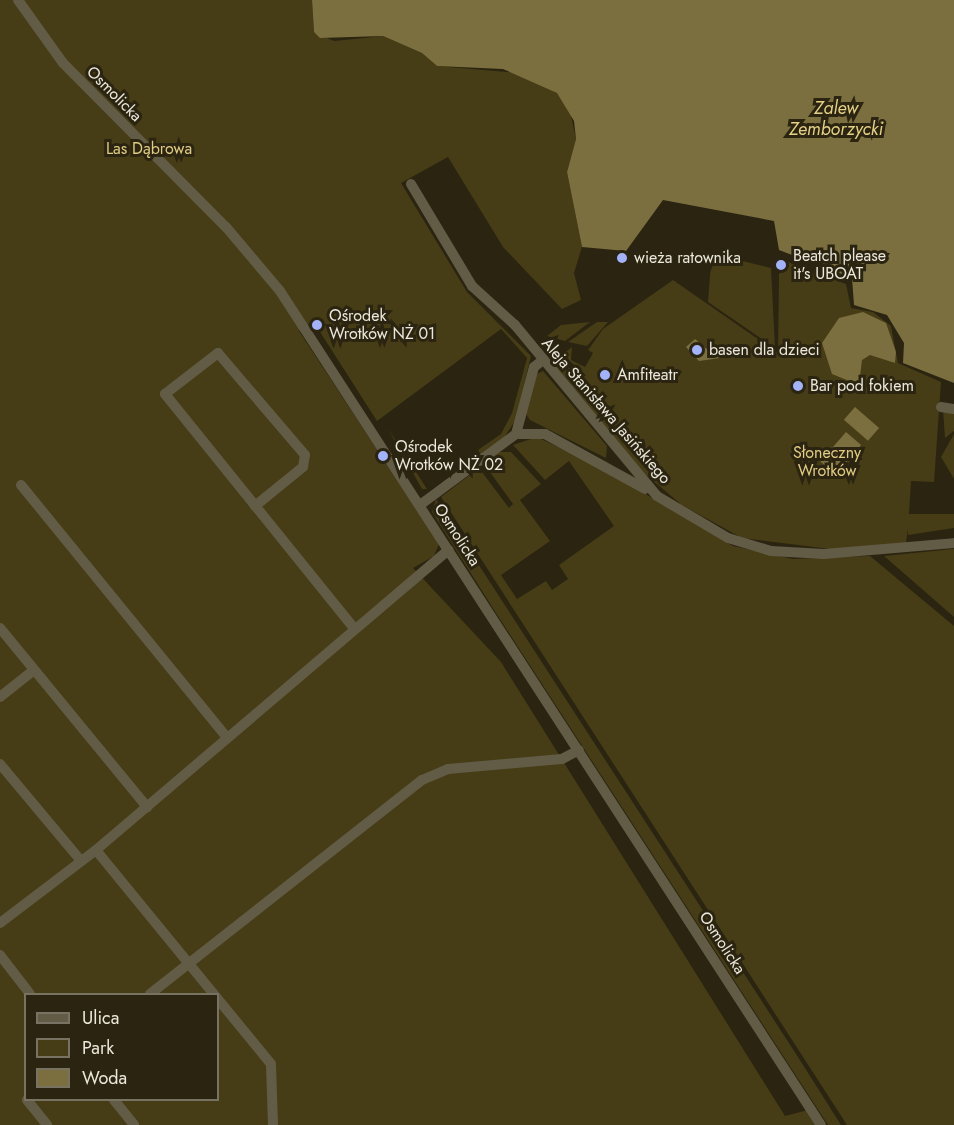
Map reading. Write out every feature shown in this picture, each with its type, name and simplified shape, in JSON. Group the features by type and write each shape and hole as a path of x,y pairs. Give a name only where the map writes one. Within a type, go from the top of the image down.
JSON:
{"street":[{"name":"Osmolicka","path":"18,0 63,63 264,270 420,505 821,1125"},
{"name":"Aleja Stanisława Jasińskiego","path":"411,184 472,286 543,360 657,496 728,538 771,551 825,554 954,543"},
{"path":"255,506 303,468 305,455 218,353 165,394 255,506 354,628"},
{"path":"516,434 534,367 543,360"},
{"path":"940,407 954,409"},
{"path":"420,505 516,434 546,434 657,496"},
{"path":"21,485 227,738"},
{"path":"0,923 96,850 354,628 449,550"},
{"path":"0,628 147,807"},
{"path":"0,696 34,670"},
{"path":"151,993 422,780 448,769 562,759 579,750"},
{"path":"0,764 81,861"},
{"path":"96,850 192,961 217,993"},
{"path":"0,956 29,993"},
{"path":"219,996 271,1064 273,1125"},
{"path":"28,1101 47,1125"},
{"path":"115,1101 134,1125"}],"green space":[{"name":"Las Dąbrowa","path":"0,0 312,0 314,32 334,41 383,36 422,53 437,66 519,73 557,93 569,106 576,139 567,172 582,247 574,273 581,300 562,309 503,247 448,157 401,183 467,292 531,356 515,421 503,439 481,455 478,450 501,434 512,413 527,358 501,329 377,421 313,321 299,331 439,544 434,556 413,568 501,662 785,1116 808,1110 817,1125 0,1125"},
{"path":"734,259 771,268 775,348 708,302 711,262"},
{"name":"Słoneczny Wrotków","path":"788,262 846,284 851,308 873,312 891,326 898,363 941,382 934,482 911,481 909,514 954,514 954,528 908,535 908,528 906,543 830,549 742,538 682,505 645,474 549,359 563,362 579,377 582,371 562,355 572,347 571,360 585,367 593,353 588,350 603,329 673,280 778,353 779,274"},
{"path":"590,322 565,341 547,336 561,325"},
{"path":"597,322 608,322 587,346 568,342"},
{"path":"543,371 607,446 606,458 530,420 526,414 535,375"},
{"path":"943,410 954,411 954,431 945,438"},
{"path":"387,427 427,489 422,489"},
{"path":"954,434 954,479 941,457"},
{"path":"537,437 602,468 733,546 793,559 870,556 954,626 954,1125 847,1125 441,497 479,468 509,508 513,504 484,464 496,452 511,452 541,484 520,500 550,541 501,575 517,599 546,581 552,590 568,579 559,565 614,526 569,461 545,480 513,445"},
{"path":"436,499 841,1125 828,1125 496,613 432,512"},
{"path":"953,549 954,617 884,556"}],"water":[{"name":"Zalew Zemborzycki","path":"312,0 954,0 954,383 903,363 904,343 887,315 854,305 852,278 779,250 774,221 663,200 626,251 582,247 567,172 576,139 574,121 557,93 503,69 437,66 422,53 383,36 320,38 314,32"},
{"path":"863,312 886,323 896,352 895,363 870,355 862,360 859,385 832,374 822,343 839,318"},
{"name":"basen dla dzieci","path":"695,339 709,351 725,350 727,357 699,361 686,347"},
{"path":"855,407 879,428 868,441 844,420"},
{"path":"846,432 861,445 836,475 820,461"}],"place":[{"name":"wieża ratownika","path":"622,258"},
{"name":"Beatch please it's UBOAT","path":"781,265"},
{"name":"Ośrodek Wrotków NŻ 01","path":"317,325"},
{"name":"basen dla dzieci","path":"697,350"},
{"name":"Amfiteatr","path":"605,375"},
{"name":"Bar pod fokiem","path":"798,386"},
{"name":"Ośrodek Wrotków NŻ 02","path":"383,456"}]}
